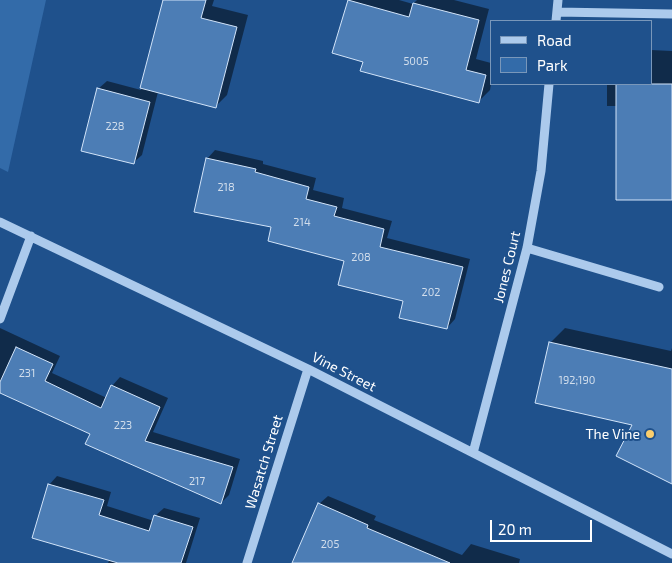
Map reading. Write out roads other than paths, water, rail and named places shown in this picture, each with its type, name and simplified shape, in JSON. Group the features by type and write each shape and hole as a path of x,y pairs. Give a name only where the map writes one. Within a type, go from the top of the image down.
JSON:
{"street":[{"path":"558,0 556,17 672,14"},
{"name":"Jones Court","path":"472,453 527,248 541,171 549,85"},
{"name":"Vine Street","path":"0,222 308,369 672,554"},
{"path":"0,319 32,236"},
{"path":"527,248 659,287"},
{"name":"Wasatch Street","path":"247,563 308,369"}],"place":[{"name":"The Vine","path":"650,434"}]}
